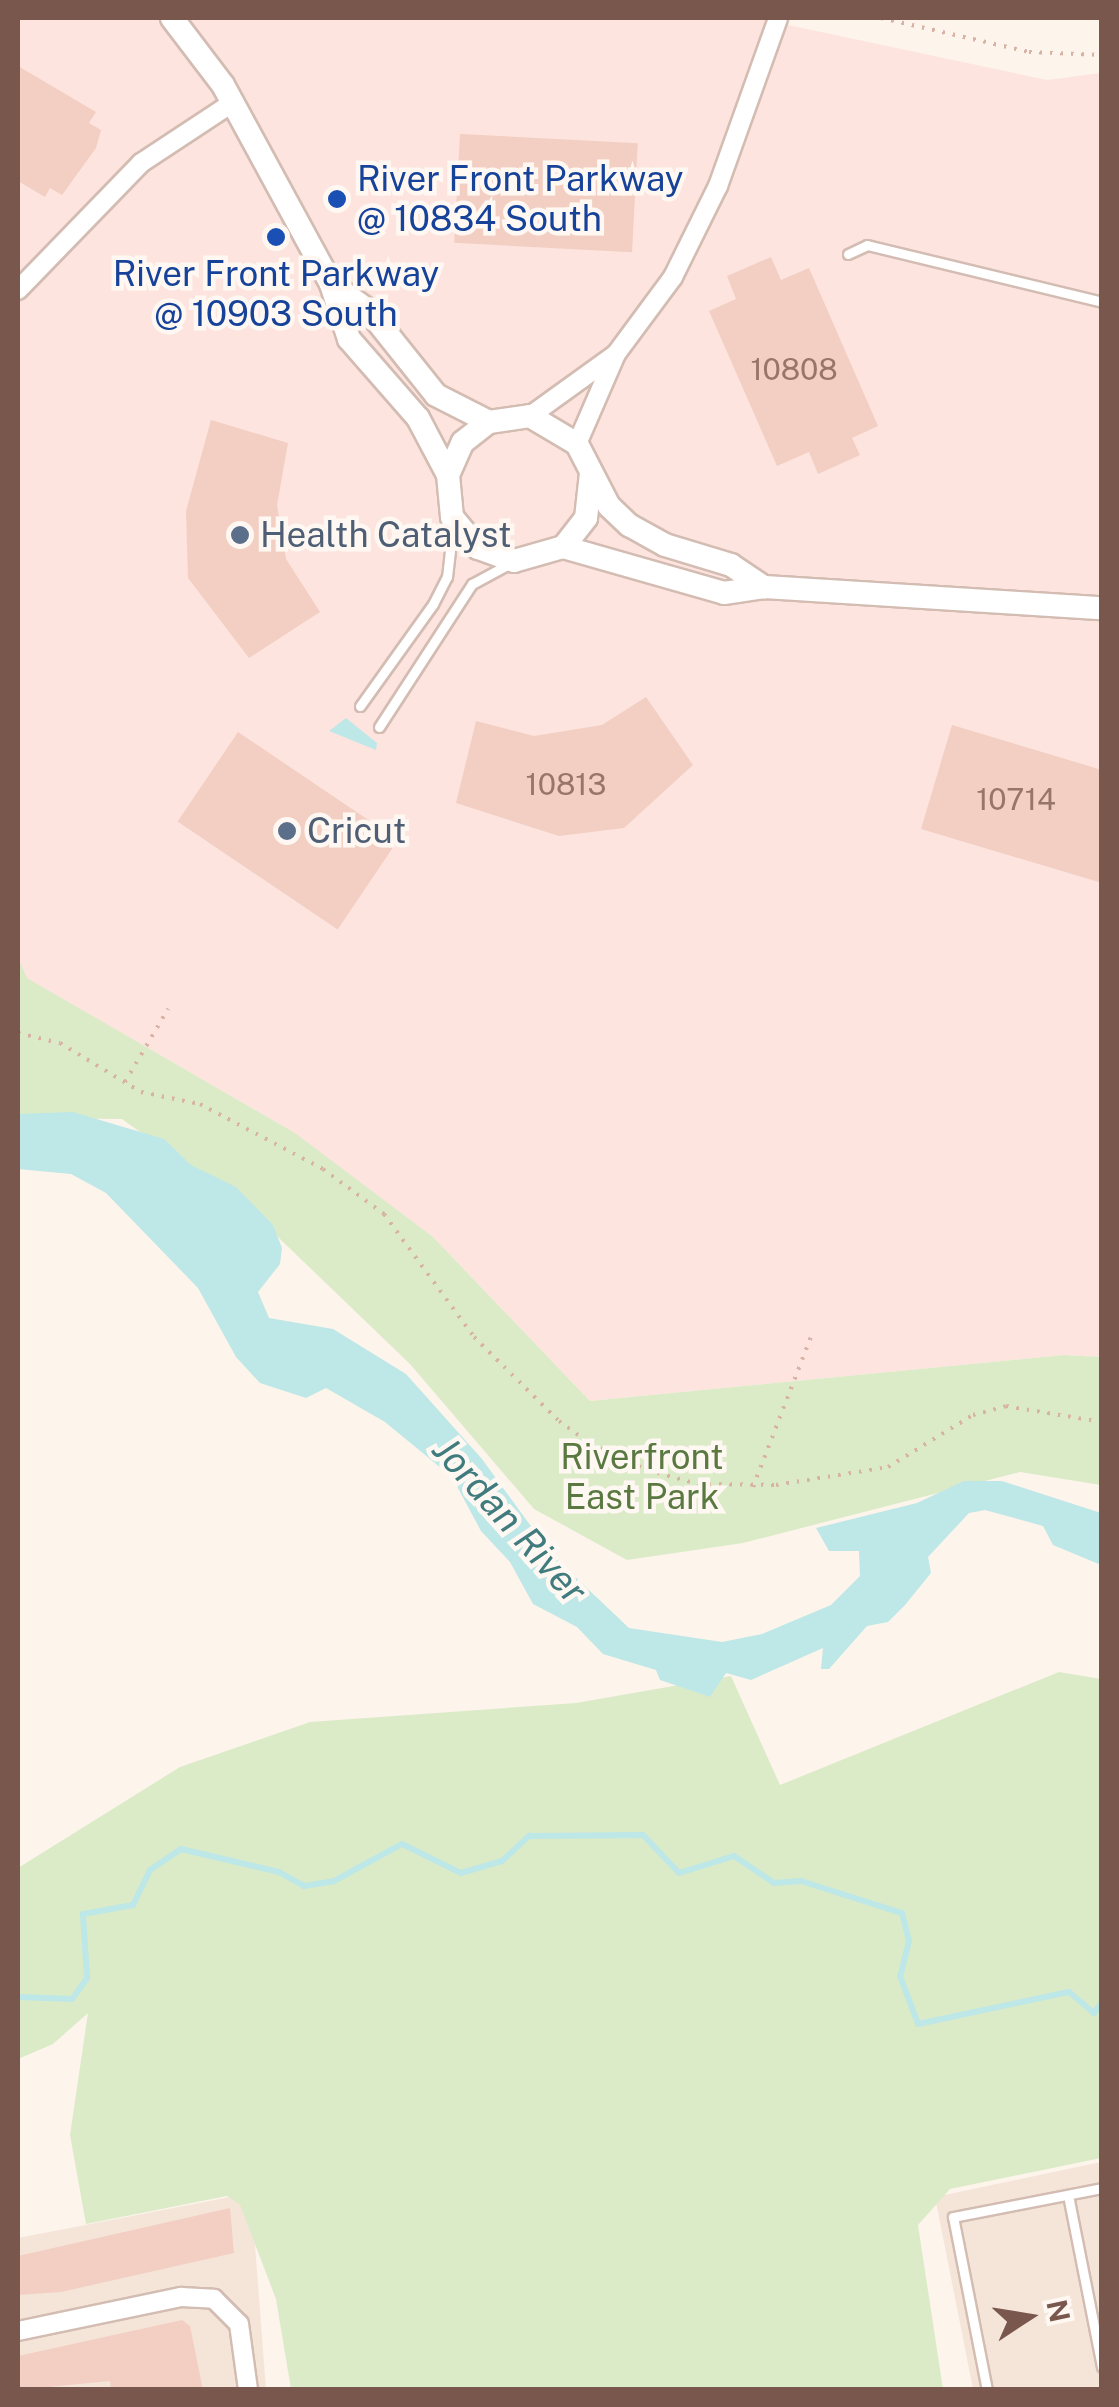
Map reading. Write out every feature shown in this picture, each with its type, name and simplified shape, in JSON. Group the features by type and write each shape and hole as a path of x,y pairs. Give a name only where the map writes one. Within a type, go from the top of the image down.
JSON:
{"street":[{"path":"172,18 232,103 331,284 349,338 418,418 448,475 452,516 478,548 514,561 563,547 724,593 764,587 1102,608"},
{"path":"577,444 616,354 673,277 718,186 778,18"},
{"path":"18,290 141,163 232,103"},
{"path":"331,284 369,311 436,395 489,422"},
{"path":"448,475 463,442 489,422 530,416 616,354"},
{"path":"530,416 577,444 591,474 629,525 666,544 731,565 764,587"},
{"path":"563,547 586,518 591,474"},
{"path":"18,2331 181,2296 214,2299 227,2308 245,2342 248,2390"}],"lane":[{"path":"848,254 867,245 1102,302"},
{"path":"360,706 447,578 452,516"},
{"path":"379,727 472,584 514,561"},
{"path":"987,2390 953,2217 1102,2188"},
{"path":"1068,2194 1102,2367"}],"path":[{"path":"882,18 1028,52 1102,57"},
{"path":"124,1084 168,1009"},
{"path":"18,1033 60,1043 124,1084 234,1120 323,1169 384,1214 474,1336 590,1444 698,1484 753,1488 888,1467 972,1415 1006,1406 1102,1422"},
{"path":"753,1488 811,1338"}],"shaded area":[{"path":"18,18 755,18 1047,80 1101,73 1101,1357 1064,1355 590,1401 433,1237 283,1126 26,978 18,958"},
{"path":"1101,2162 1101,2389 973,2389 935,2197"},
{"path":"251,2193 266,2389 18,2390 18,2238"}],"green space":[{"name":"Riverfront East Park","path":"18,958 27,978 295,1133 433,1237 590,1401 1064,1355 1101,1357 1101,1485 1020,1472 743,1543 627,1560 534,1509 410,1364 255,1215 122,1119 18,1118"},
{"path":"1059,1672 1101,1679 1101,2158 950,2189 918,2225 943,2389 291,2389 276,2299 240,2205 227,2196 86,2224 70,2135 88,2013 53,2044 18,2059 18,1868 180,1767 310,1722 576,1703 731,1676 780,1785"}],"water":[{"path":"346,718 377,743 376,750 329,731"},
{"name":"Jordan River","path":"73,1112 164,1139 191,1165 236,1187 273,1225 282,1248 280,1264 258,1292 269,1318 333,1329 406,1374 482,1459 552,1555 629,1628 722,1642 762,1634 831,1605 860,1576 859,1551 829,1551 816,1528 917,1503 964,1481 1002,1481 1101,1513 1101,1565 1053,1545 1043,1526 985,1510 969,1513 928,1557 931,1573 905,1605 888,1622 867,1626 829,1669 821,1669 823,1648 751,1680 726,1673 710,1697 660,1680 656,1670 603,1654 577,1627 533,1604 510,1562 481,1531 452,1477 385,1422 326,1388 306,1398 260,1383 236,1357 198,1288 106,1193 71,1174 18,1169 18,1114"}],"building":[{"path":"18,66 96,112 89,123 101,130 96,148 62,195 50,188 45,197 18,181"},
{"path":"460,134 638,143 632,252 454,243"},
{"path":"771,257 781,280 809,268 878,426 852,438 860,455 818,474 809,452 777,466 709,311 736,299 727,276"},
{"path":"211,420 288,443 277,505 286,559 320,612 249,658 188,578 186,511"},
{"path":"646,697 693,765 624,828 559,836 456,803 476,721 534,736 602,725"},
{"path":"952,725 1102,770 1102,883 921,829"},
{"path":"238,732 398,840 338,929 178,822"},
{"path":"230,2208 234,2253 61,2292 18,2295 18,2256"},
{"path":"182,2320 190,2326 203,2390 111,2390 110,2381 18,2390 18,2356"}],"waterway":[{"path":"18,1997 72,1999 87,1978 83,1914 133,1905 150,1870 181,1849 279,1872 304,1886 334,1881 402,1844 461,1873 502,1861 529,1836 643,1835 679,1873 734,1856 774,1883 801,1881 902,1913 909,1941 900,1976 918,2024 1069,1992 1094,2013 1102,2002"}],"place":[{"name":"River Front Parkway @ 10834 South","path":"337,199"},
{"name":"River Front Parkway @ 10903 South","path":"276,237"},
{"name":"Health Catalyst","path":"240,535"},
{"name":"Cricut","path":"287,831"}]}
